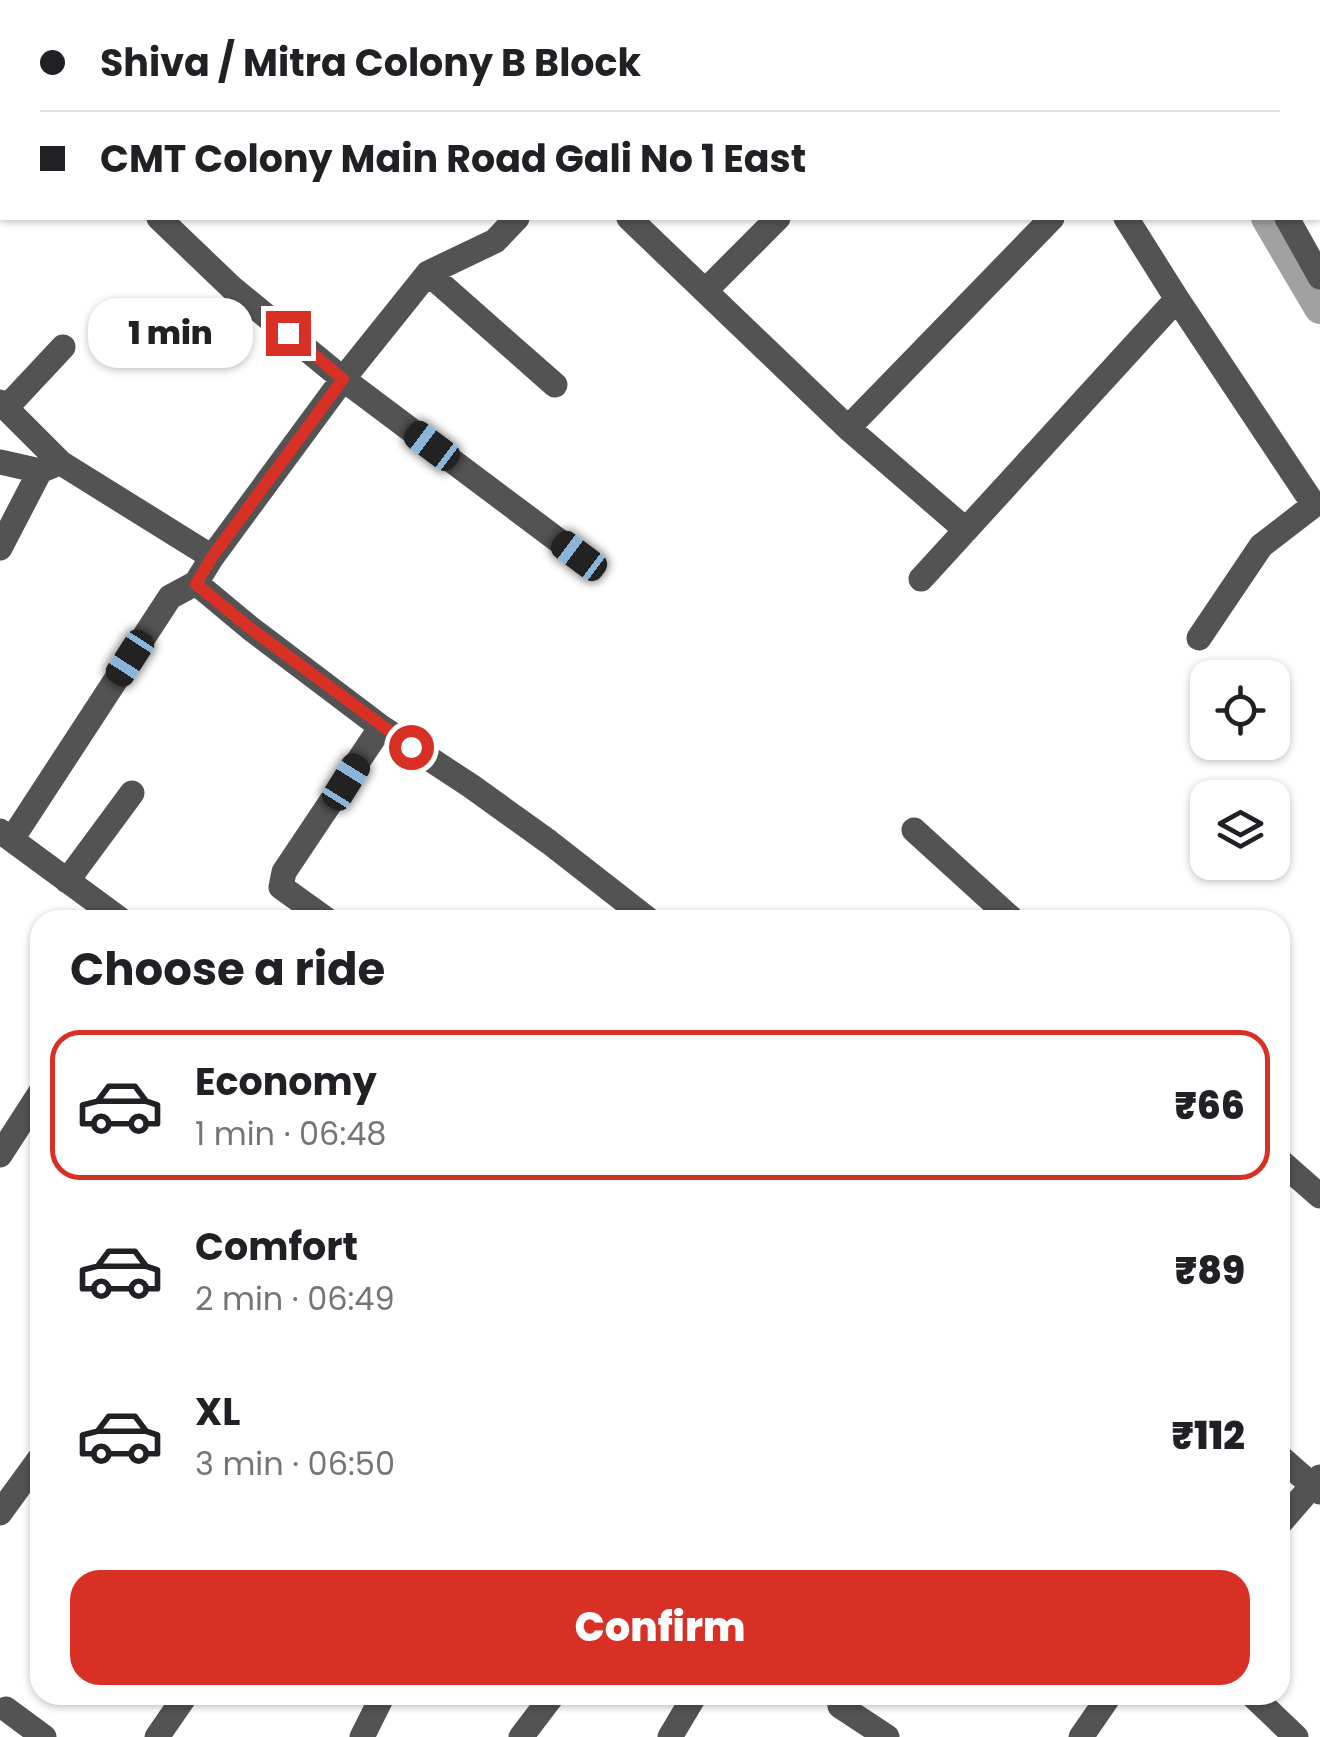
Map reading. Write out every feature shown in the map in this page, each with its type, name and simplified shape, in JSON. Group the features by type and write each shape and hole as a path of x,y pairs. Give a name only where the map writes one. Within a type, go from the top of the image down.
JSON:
{"street":[{"path":"162,220 232,288 343,379 579,556"},
{"path":"107,910 6,835 170,597 196,584 343,379 428,272 495,241 515,220"},
{"path":"631,220 848,428 966,530"},
{"path":"705,291 776,220"},
{"path":"848,428 1050,220"},
{"path":"1127,220 1314,505 1260,546 1199,638"},
{"path":"1288,220 1320,277"},
{"path":"428,272 555,386"},
{"path":"921,578 1177,299"},
{"path":"64,347 3,405 51,467 212,557"},
{"path":"0,462 51,467"},
{"path":"0,548 51,467"},
{"path":"196,584 382,727 549,842 636,910"},
{"path":"314,910 282,886 284,872 382,727"},
{"path":"67,881 132,792"},
{"path":"914,830 1002,910"},
{"path":"0,1155 30,1108"},
{"path":"1290,1170 1320,1196"},
{"path":"1290,1464 1318,1485 1290,1513"},
{"path":"0,1513 30,1472"},
{"path":"158,1737 179,1705"},
{"path":"362,1737 378,1705"},
{"path":"521,1737 545,1705"},
{"path":"670,1737 690,1705"},
{"path":"1081,1737 1103,1705"},
{"path":"1262,1705 1296,1737"},
{"path":"840,1706 887,1737"},
{"path":"6,1709 44,1737"}],"waterway":[{"path":"1268,220 1320,308"}],"route":[{"path":"288,333 343,379 196,584 411,747"}]}
